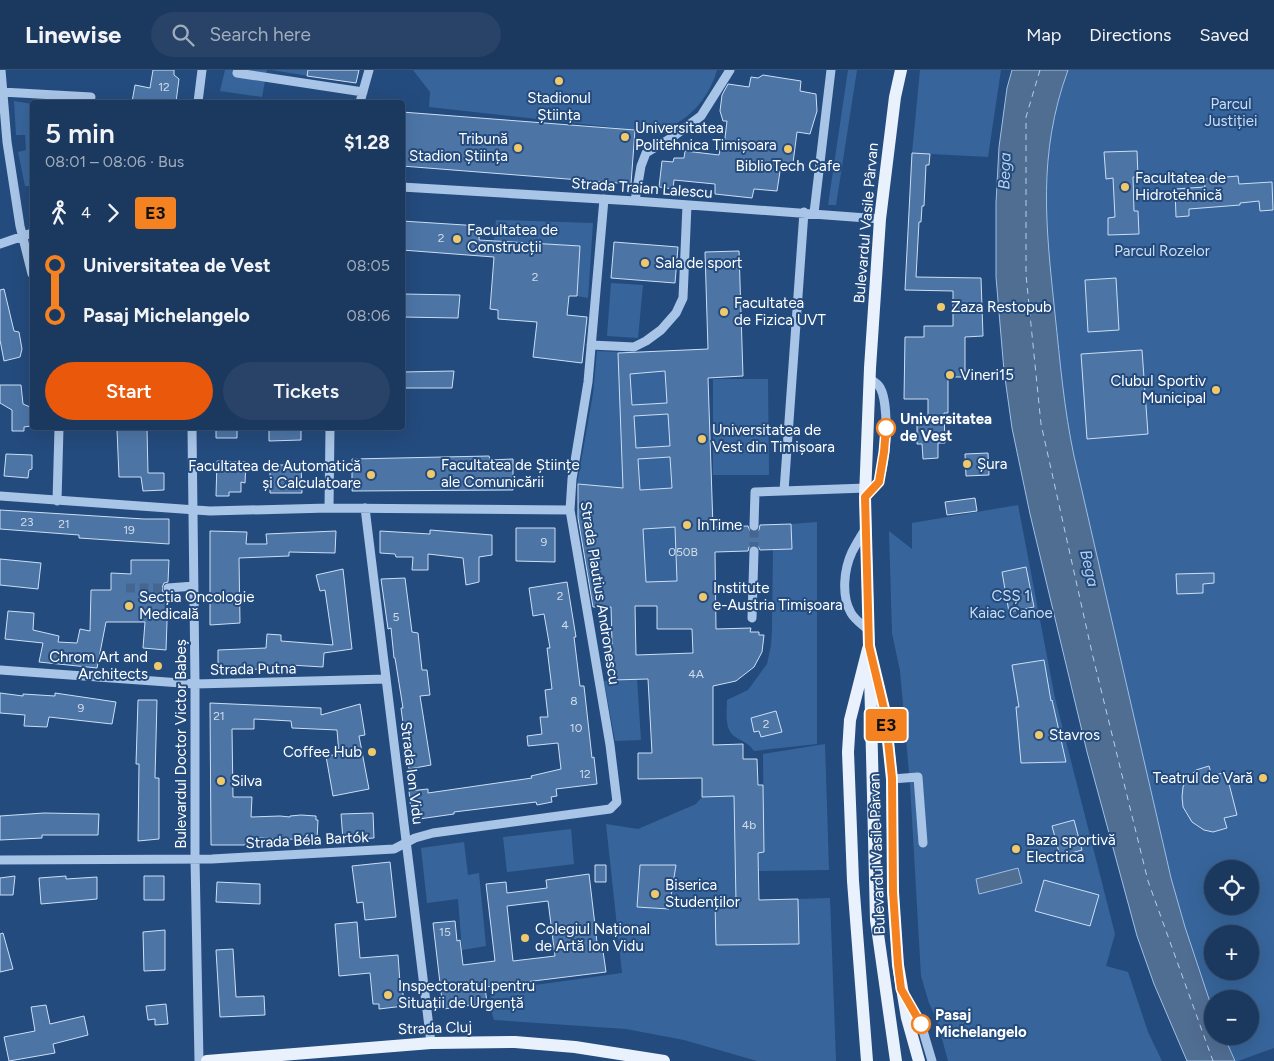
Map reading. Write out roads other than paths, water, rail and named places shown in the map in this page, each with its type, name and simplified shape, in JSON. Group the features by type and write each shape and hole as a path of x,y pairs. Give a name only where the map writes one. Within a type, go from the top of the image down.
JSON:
{"main road":[{"name":"Bulevardul Vasile Pârvan","path":"900,70 880,219 865,492 869,646 885,713 892,778 893,892 901,989 919,1061"},
{"name":"Bulevardul Vasile Pârvan","path":"868,1061 854,890 848,752 850,720 869,646"},
{"path":"869,646 876,920 896,1061"},
{"name":"Strada Cluj","path":"206,1061 431,1042 515,1042 560,1045 664,1061"}],"street":[{"path":"1,70 7,142 28,235 30,254"},
{"path":"198,100 202,70"},
{"path":"238,70 237,73 363,92"},
{"path":"361,100 369,70"},
{"path":"635,201 641,166 646,153 671,138 700,116 730,70"},
{"path":"814,213 828,71"},
{"path":"2,92 91,97"},
{"name":"Strada Traian Lalescu","path":"405,187 804,212 880,219"},
{"name":"Strada Plautius Andronescu","path":"604,199 588,382 572,479 570,510 610,745 617,802 610,809"},
{"path":"592,345 634,346 646,341 661,330 676,313 683,298 687,205"},
{"path":"784,491 804,212"},
{"path":"0,244 28,235"},
{"path":"754,526 755,492 865,492 879,482 886,428 884,399 880,386 870,379"},
{"path":"57,502 58,430"},
{"name":"Bulevardul Doctor Victor Babeș","path":"192,430 195,859 199,1061"},
{"path":"330,430 330,508"},
{"path":"0,496 57,502 193,510 365,508 570,510"},
{"name":"Strada Ion Vidu","path":"365,508 408,842 431,1042"},
{"path":"866,528 849,558 845,589 847,604 852,615 868,630"},
{"path":"752,618 754,551"},
{"path":"168,588 194,586"},
{"name":"Strada Putna","path":"0,670 195,684 386,679"},
{"path":"892,778 918,777 923,844"},
{"name":"Strada Béla Bartók","path":"0,860 195,859 394,849 415,838 433,834 610,809"},
{"path":"901,989 921,1024 932,1061"}],"water":[{"name":"Bega","path":"1012,70 1068,70 1058,101 1052,132 1046,191 1049,251 1068,421 1074,456 1171,878 1206,990 1204,990 1204,1045 1228,1045 1235,1061 1187,1061 1154,984 1137,936 1087,752 1030,514 1012,428 1004,371 996,277 996,203 999,147 1007,88"},
{"path":"1018,868 1022,883 979,894 976,879"}],"tunnel":[{"path":"754,526 754,551"},
{"path":"126,588 168,588"}],"place":[{"name":"Stadionul Știința","path":"559,81"},
{"name":"Universitatea Politehnica Timișoara","path":"625,137"},
{"name":"Tribună Stadion Știința","path":"518,148"},
{"name":"BiblioTech Cafe","path":"788,149"},
{"name":"Facultatea de Hidrotehnică","path":"1125,187"},
{"name":"Facultatea de Construcții","path":"457,239"},
{"name":"Sala de sport","path":"645,263"},
{"name":"Zaza Restopub","path":"941,307"},
{"name":"Facultatea de Fizica UVT","path":"724,312"},
{"name":"Vineri15","path":"950,375"},
{"name":"Clubul Sportiv Municipal","path":"1216,390"},
{"name":"Universitatea de Vest","path":"886,428"},
{"name":"Universitatea de Vest din Timișoara","path":"702,439"},
{"name":"Șura","path":"967,464"},
{"name":"Facultatea de Științe ale Comunicării","path":"431,474"},
{"name":"Facultatea de Automatică și Calculatoare","path":"371,475"},
{"name":"InTime","path":"687,525"},
{"name":"Institute e-Austria Timișoara","path":"703,597"},
{"name":"Secția Oncologie Medicală","path":"129,606"},
{"name":"Chrom Art and Architects","path":"158,666"},
{"name":"Stavros","path":"1039,735"},
{"name":"Coffee Hub","path":"372,752"},
{"name":"Teatrul de Vară","path":"1263,778"},
{"name":"Silva","path":"221,781"},
{"name":"Baza sportivă Electrica","path":"1016,849"},
{"name":"Biserica Studenților","path":"655,894"},
{"name":"Colegiul Național de Artă Ion Vidu","path":"525,938"},
{"name":"Inspectoratul pentru Situații de Urgență","path":"388,995"},
{"name":"Pasaj Michelangelo","path":"921,1024"}],"park label":[{"name":"Parcul Justiției","path":"1231,112"},
{"name":"Parcul Rozelor","path":"1162,251"},
{"name":"CSȘ 1 Kaiac Canoe","path":"1011,604"}]}
